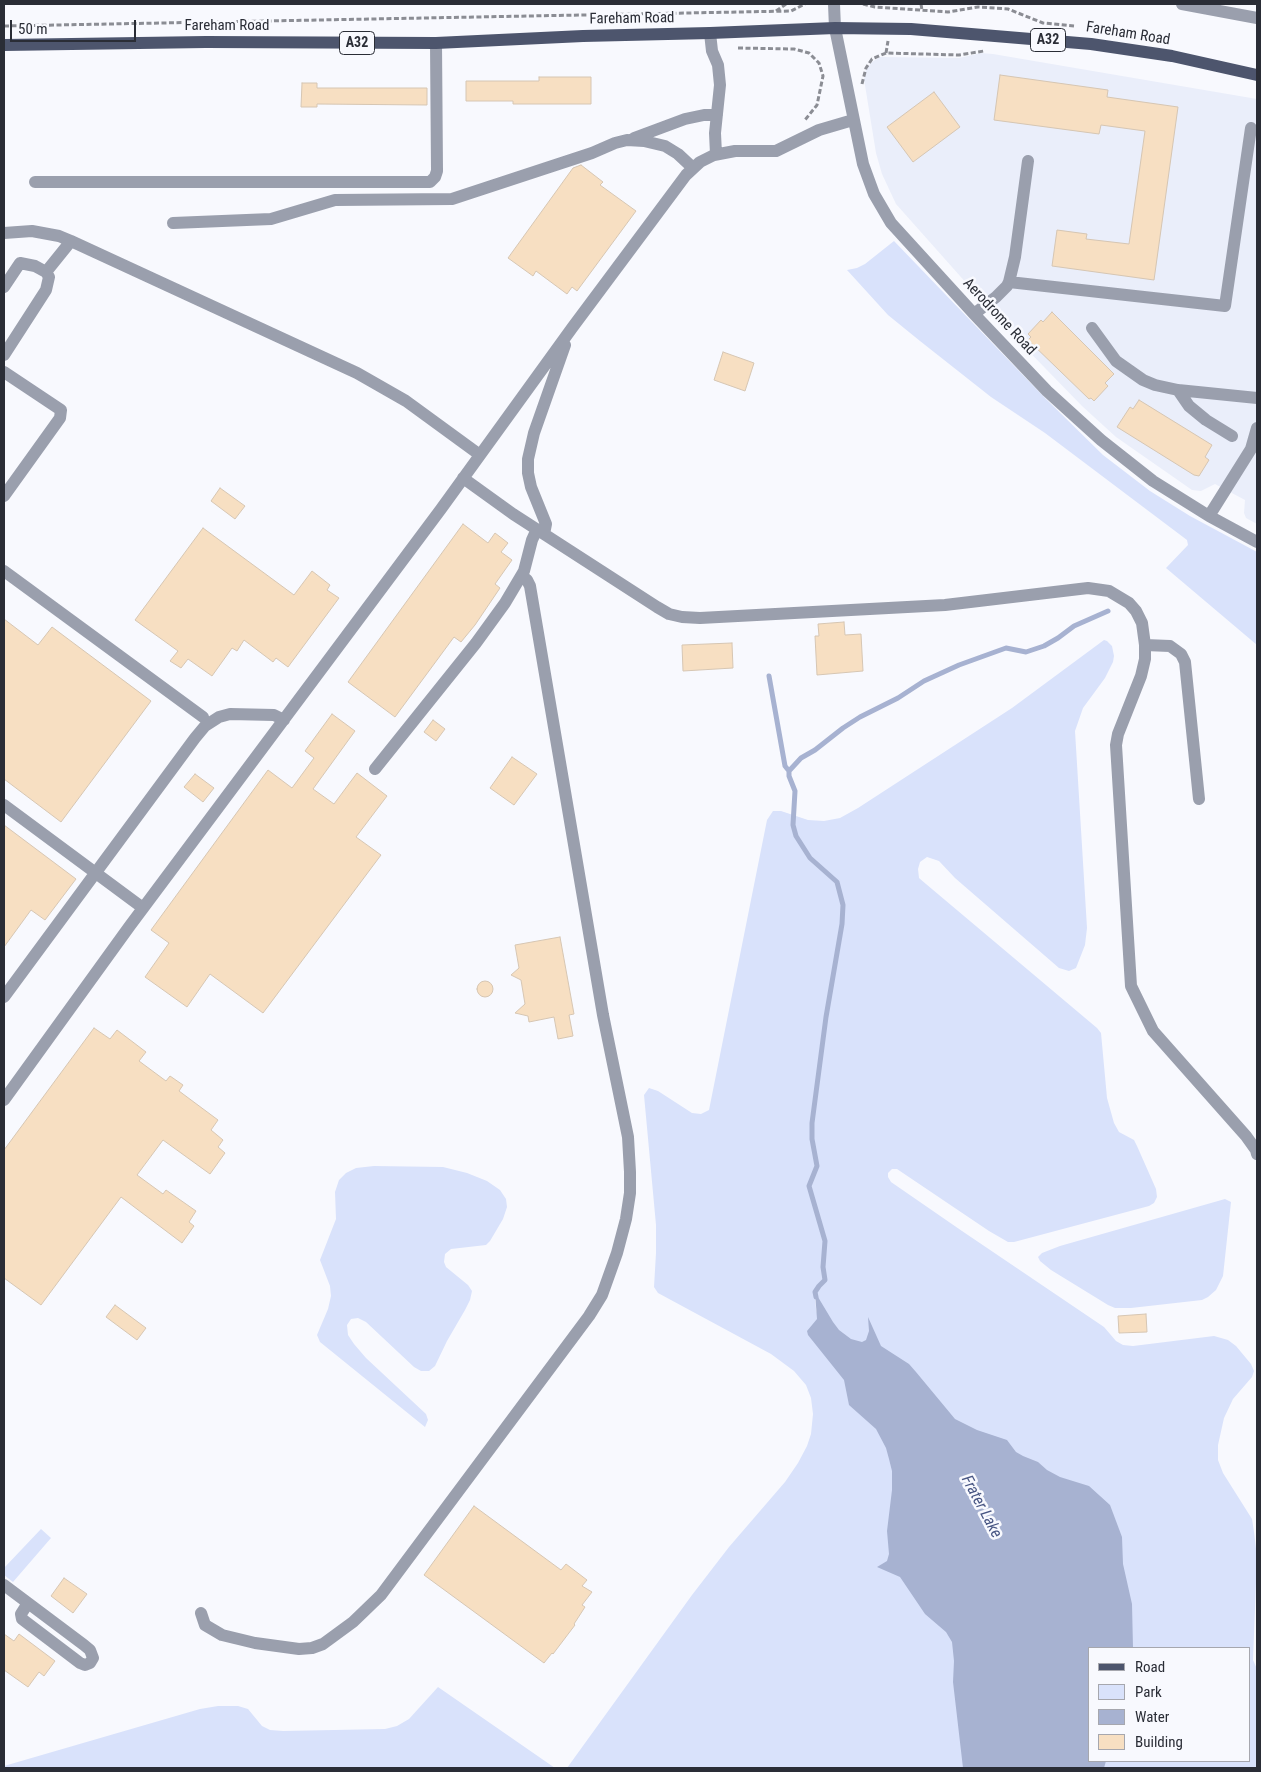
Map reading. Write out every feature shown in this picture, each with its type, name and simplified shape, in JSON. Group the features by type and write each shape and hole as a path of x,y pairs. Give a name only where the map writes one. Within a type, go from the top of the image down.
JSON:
{"main road":[{"name":"Fareham Road","path":"4,45 206,42 436,44 583,36 835,28 911,29 1091,44 1172,56 1257,75"}],"street":[{"name":"Aerodrome Road","path":"834,4 835,28 853,120 869,183 883,211 910,244 974,314 1047,390 1101,440 1153,481 1209,516 1257,542"},
{"path":"1182,4 1257,18"},
{"path":"710,33 712,51 718,65 720,85 716,115 716,154"},
{"path":"35,182 430,182 435,177 437,171 436,44"},
{"path":"173,223 270,219 335,200 452,199 592,153 681,120 704,115 716,115"},
{"path":"4,1100 143,908 693,168 716,154 744,151 773,151 823,129 853,120"},
{"path":"1009,282 1225,306 1251,128"},
{"path":"627,140 650,141 665,146 678,154 693,168"},
{"path":"974,314 996,297 1009,282 1015,257 1028,160"},
{"path":"4,233 32,232 59,236 71,240 375,382 406,401 480,455"},
{"path":"46,272 71,240"},
{"path":"4,287 20,263 34,266 46,272 50,277 46,290 4,355"},
{"path":"375,769 476,643 505,603 522,576 532,540 546,524 534,497 528,477 529,453 557,368 575,325"},
{"path":"1092,328 1116,361 1143,380 1155,385 1178,390 1257,398"},
{"path":"4,372 61,410 60,418 4,496"},
{"path":"1178,390 1189,406 1206,420 1232,436"},
{"path":"1209,516 1254,450 1257,428"},
{"path":"463,478 540,532 657,608 669,614 682,617 700,618 945,605 1092,588 1115,593 1132,606 1142,623 1146,645 1145,659 1141,676 1118,734 1116,745 1131,986 1153,1031 1246,1136 1257,1154"},
{"path":"4,571 203,717"},
{"path":"202,1613 205,1625 222,1635 254,1643 299,1649 312,1648 322,1644 353,1622 387,1587 589,1316 602,1295 617,1253 626,1219 630,1193 628,1137 604,1015 530,586 522,576"},
{"path":"1146,645 1165,645 1175,649 1186,662 1199,799"},
{"path":"4,997 95,872 206,726 220,717 230,714 269,714 284,720"},
{"path":"4,805 143,908"},
{"path":"4,1585 28,1603 90,1650 93,1658 90,1663 85,1665 80,1663 22,1619 21,1614 28,1603"}],"path":[{"path":"775,11 786,4"},
{"path":"4,26 790,11 804,4"},
{"path":"921,4 922,10"},
{"path":"866,68 872,59 886,53 959,55 985,51"},
{"path":"797,141 800,126 817,105 823,76"}],"shaded area":[{"path":"981,53 1257,99 1257,524 1246,518 1244,513 1245,500 1215,484 1201,491 1192,490 1116,437 1082,406 1008,330 896,204 882,174 876,153 864,79 866,70 872,62 880,57 959,58"}],"green space":[{"path":"894,241 1046,399 1103,455 1150,491 1190,516 1257,552 1257,645 1166,568 1188,545 1187,540 1045,433 991,397 920,341 888,315 847,270 865,264"},
{"path":"1104,640 1112,646 1113,662 1105,678 1083,708 1075,731 1087,928 1085,945 1076,968 1069,971 1059,968 955,878 939,861 927,857 920,862 918,869 919,878 1101,1033 1107,1098 1114,1123 1119,1132 1134,1140 1156,1189 1157,1197 1154,1203 1149,1206 1008,1242 897,1169 892,1169 888,1173 888,1177 891,1182 1104,1327 1116,1341 1123,1345 1133,1346 1214,1336 1228,1340 1236,1346 1251,1364 1254,1371 1252,1377 1233,1399 1224,1418 1218,1445 1218,1460 1223,1473 1252,1519 1254,1532 1257,1557 1253,1660 1257,1669 1257,1768 1038,1768 1039,1740 1050,1704 1050,1680 1047,1668 1024,1633 1027,1610 1025,1605 949,1460 929,1432 919,1422 883,1403 878,1398 853,1359 830,1335 820,1302 815,1294 816,1309 824,1340 848,1367 869,1401 876,1408 915,1431 926,1442 994,1569 1010,1607 1013,1620 1012,1640 1028,1667 1031,1680 1026,1736 1027,1768 567,1768 692,1595 729,1547 785,1482 798,1463 811,1434 813,1414 811,1398 806,1385 794,1371 771,1354 658,1293 654,1287 656,1225 644,1095 649,1088 658,1091 692,1113 701,1114 709,1110 767,820 773,811 781,811 808,820 824,821 840,818 1012,708"},
{"path":"374,1166 443,1167 467,1173 487,1181 500,1190 506,1199 507,1207 503,1219 486,1245 451,1249 445,1254 444,1262 446,1267 468,1285 472,1291 470,1300 435,1366 429,1371 421,1371 414,1367 366,1322 358,1318 351,1319 347,1325 348,1335 366,1358 426,1414 428,1420 425,1427 320,1342 317,1335 328,1309 331,1296 330,1286 320,1260 336,1219 335,1192 339,1180 346,1173 356,1168"},
{"path":"1225,1199 1231,1202 1223,1276 1216,1290 1202,1300 1115,1308 1051,1270 1038,1257 1042,1253 1060,1246"},
{"path":"41,1529 51,1538 13,1582 4,1575 4,1568"},
{"path":"438,1687 555,1768 4,1768 4,1766 200,1709 218,1706 238,1706 248,1709 262,1726 270,1730 385,1729 397,1726 409,1719"}],"water":[{"name":"Frater Lake","path":"815,1292 839,1330 851,1339 862,1342 866,1340 869,1331 868,1317 881,1346 909,1364 955,1419 977,1430 1007,1440 1016,1452 1038,1462 1047,1470 1060,1477 1089,1486 1110,1505 1122,1537 1123,1564 1132,1604 1133,1647 1088,1647 1088,1762 1106,1762 1104,1768 963,1768 953,1682 954,1661 952,1642 946,1632 925,1614 900,1577 877,1567 887,1561 889,1554 887,1531 892,1490 892,1471 886,1448 876,1429 849,1405 844,1380 808,1335 807,1331 817,1319"}],"building":[{"path":"1000,75 1108,90 1107,97 1178,107 1154,280 1052,266 1057,230 1087,234 1086,239 1129,244 1145,131 1101,125 1099,134 994,120"},
{"path":"539,77 591,77 591,104 513,104 513,101 466,101 466,81 539,81"},
{"path":"302,83 317,83 317,88 427,88 427,105 317,104 317,107 301,107"},
{"path":"934,92 960,127 913,162 887,127"},
{"path":"581,165 603,182 600,185 636,211 577,291 572,287 567,294 536,271 533,276 508,258 573,168"},
{"path":"1052,312 1114,374 1105,383 1108,386 1094,401 1091,398 1089,399 1028,340 1031,337 1028,334 1041,320 1043,322"},
{"path":"723,352 754,363 745,391 714,380"},
{"path":"1139,400 1212,445 1205,457 1209,460 1199,476 1194,475 1117,427 1130,407 1133,409"},
{"path":"220,488 245,506 235,519 211,501"},
{"path":"463,524 488,543 495,533 508,543 501,552 512,560 495,584 500,588 475,625 461,642 454,637 395,717 348,682"},
{"path":"203,528 294,595 312,571 330,585 327,590 339,598 288,667 276,658 273,662 244,640 237,651 232,648 212,676 188,659 181,668 170,661 178,651 135,620"},
{"path":"4,619 38,645 52,627 151,701 61,822 4,779"},
{"path":"844,622 845,635 861,634 863,671 817,675 815,636 819,636 818,624"},
{"path":"732,643 733,668 683,671 682,645"},
{"path":"332,714 355,731 313,789 334,804 357,773 387,796 356,837 381,855 263,1013 210,974 187,1007 145,977 169,943 151,930 268,770 292,788 314,758 305,751"},
{"path":"433,720 445,729 436,741 424,732"},
{"path":"512,757 537,774 514,805 490,788"},
{"path":"195,774 214,788 203,802 184,787"},
{"path":"4,825 76,879 45,920 31,910 4,947"},
{"path":"560,937 574,1014 569,1015 573,1036 558,1039 554,1017 529,1022 528,1016 515,1013 525,1004 521,980 511,975 519,968 515,945"},
{"path":"485,981 493,989 485,997 477,989"},
{"path":"94,1028 110,1039 117,1030 146,1052 139,1061 166,1081 170,1076 183,1085 179,1091 218,1120 211,1130 223,1140 218,1147 225,1153 210,1174 163,1140 137,1175 163,1194 166,1190 196,1211 189,1222 194,1226 182,1243 121,1197 41,1305 4,1278 4,1150"},
{"path":"115,1305 146,1328 137,1340 106,1317"},
{"path":"1146,1314 1147,1332 1119,1333 1118,1316"},
{"path":"474,1506 561,1570 566,1564 587,1580 582,1586 592,1592 582,1605 585,1607 575,1625 544,1663 424,1575"},
{"path":"64,1578 87,1594 73,1613 51,1596"},
{"path":"4,1634 14,1641 19,1634 55,1661 44,1676 39,1672 28,1687 4,1670"}],"waterway":[{"path":"789,771 801,758 815,750 843,728 860,717 898,698 924,681 959,665 1006,648 1026,652 1044,646 1074,626 1108,611"},
{"path":"769,676 785,766 789,771 795,791 793,825 796,836 810,858 837,882 843,905 842,924 826,1017 812,1123 812,1139 817,1166 809,1186 825,1241 823,1267 825,1280 815,1292 816,1297"}]}
